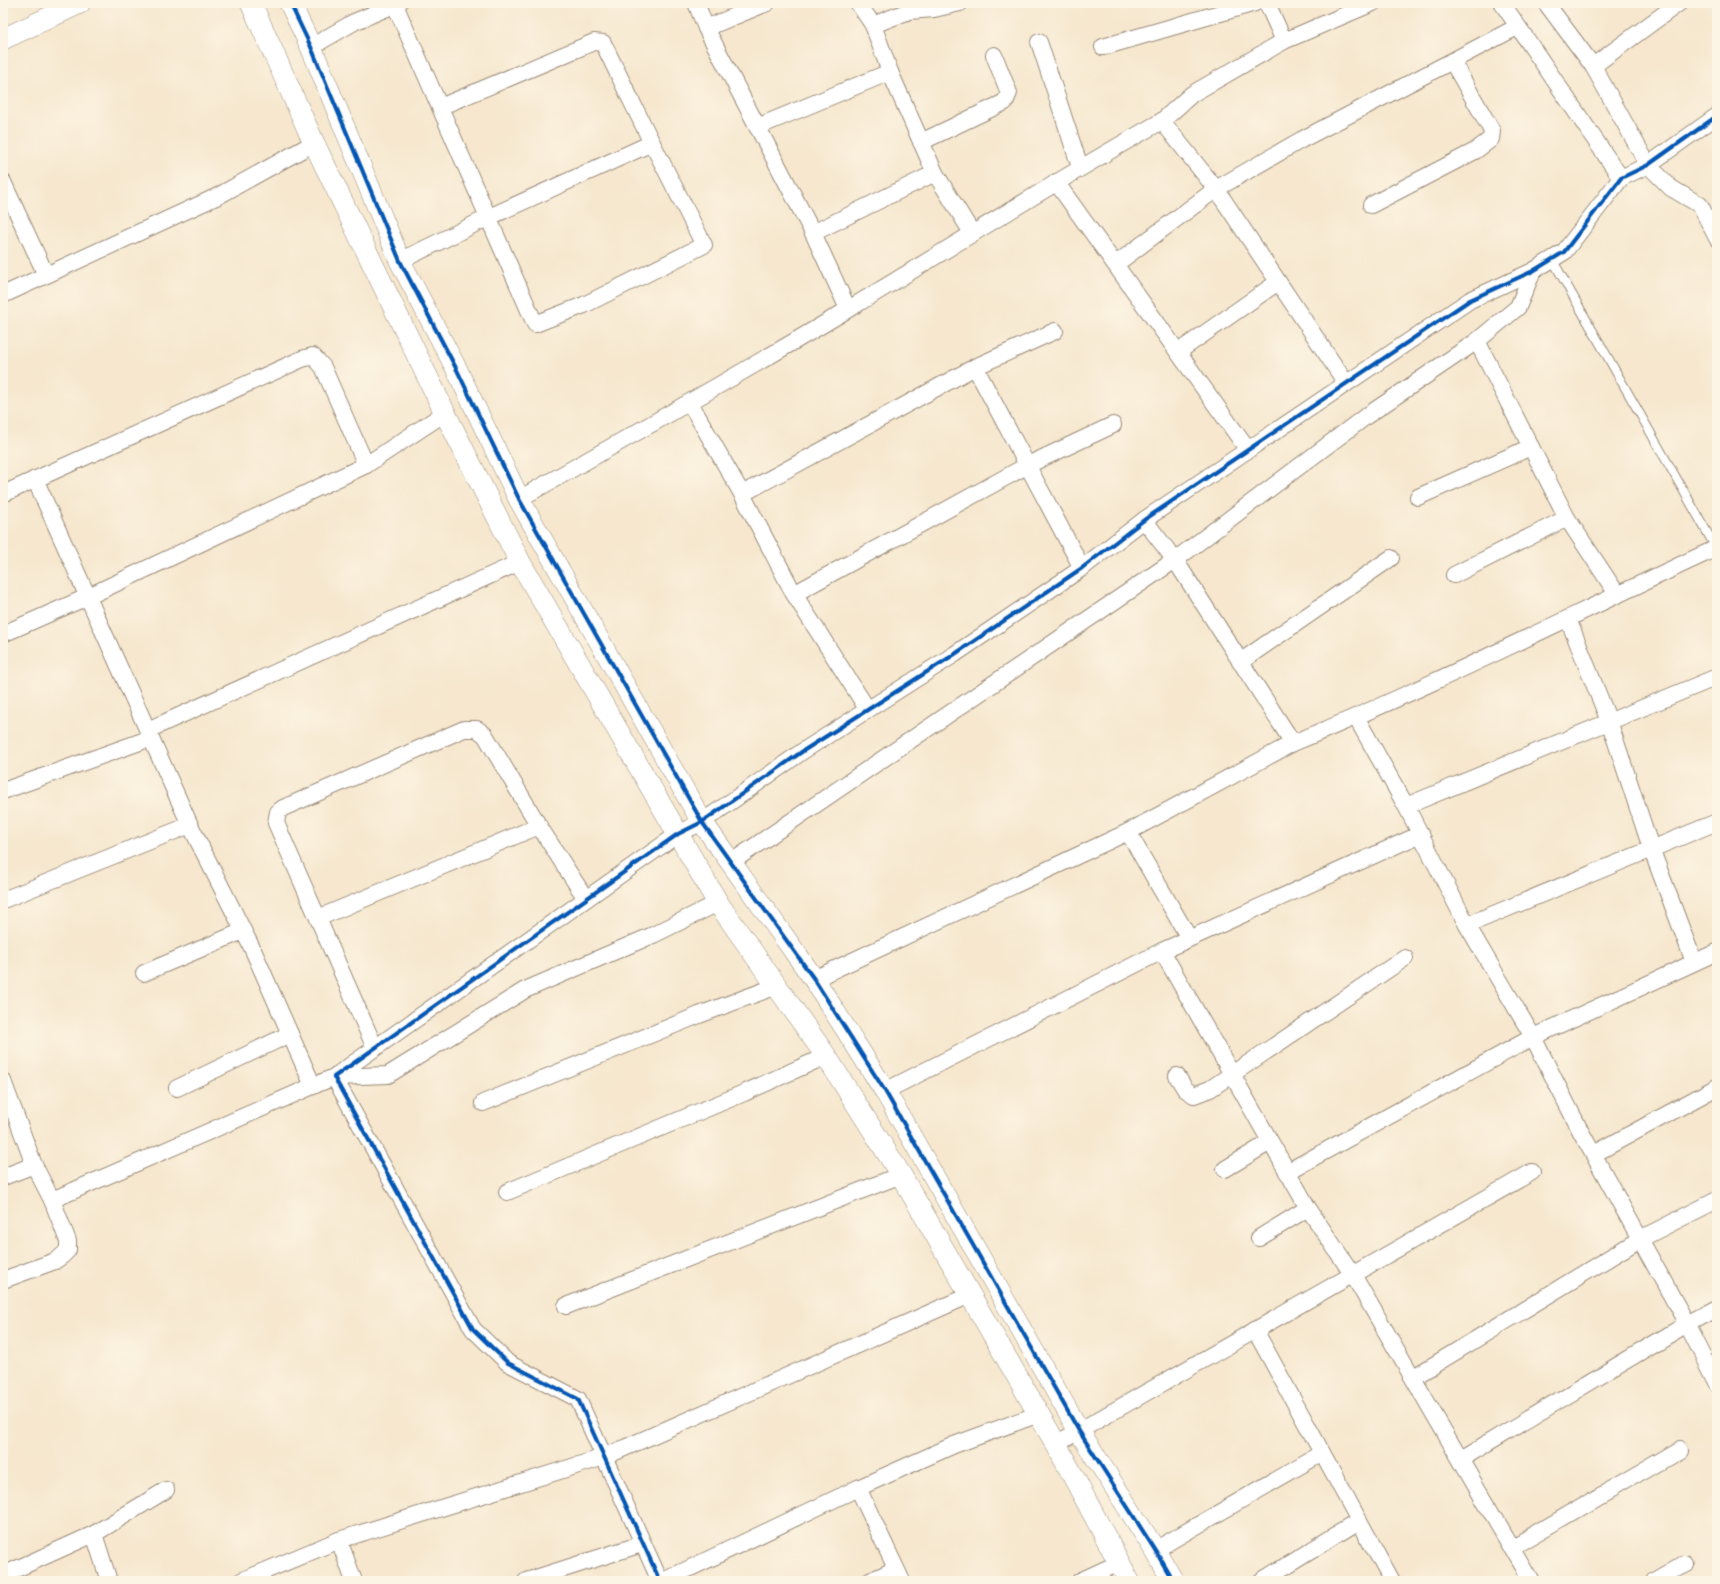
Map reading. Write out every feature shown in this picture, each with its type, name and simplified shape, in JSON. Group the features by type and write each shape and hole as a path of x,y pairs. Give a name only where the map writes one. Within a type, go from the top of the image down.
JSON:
{"street":[{"path":"3,39 80,3"},
{"path":"251,3 314,142 445,413 520,562 718,903 826,1056 901,1175 1056,1444 1124,1572 1080,1581"},
{"path":"290,3 311,46 400,261 457,370 519,498 702,822 814,979 885,1091 1079,1431 1155,1550 1172,1581"},
{"path":"696,3 706,28 813,233 848,309"},
{"path":"706,28 767,3"},
{"path":"858,3 873,25 890,72 935,173 972,233"},
{"path":"873,25 909,11 934,9 960,3"},
{"path":"1103,47 1255,3"},
{"path":"1267,3 1284,41"},
{"path":"519,498 690,403 848,309 1080,167 1162,121 1192,94 1284,41 1373,3"},
{"path":"1502,3 1621,178"},
{"path":"1546,3 1593,66 1648,165 1671,188 1700,205 1717,238"},
{"path":"1593,66 1679,3"},
{"path":"311,46 354,22 397,4 440,107 487,218 535,324 584,305 704,245 603,43 594,42 440,107"},
{"path":"1116,264 1216,189 1301,140 1517,27"},
{"path":"1039,42 1080,167"},
{"path":"921,142 1005,102 1008,93 994,55"},
{"path":"1371,205 1475,151 1491,139 1492,131 1452,61"},
{"path":"757,128 890,72"},
{"path":"52,1200 334,1077 678,834 702,822 803,751 955,654 1082,568 1144,520 1346,383 1470,300 1533,271 1564,252 1621,178 1648,165 1717,116"},
{"path":"1162,121 1216,189 1346,383"},
{"path":"3,296 218,196 314,142"},
{"path":"400,261 487,218 652,143"},
{"path":"813,233 935,173"},
{"path":"3,182 46,275"},
{"path":"1056,182 1248,450"},
{"path":"730,863 1174,560 1365,417 1477,341 1518,307 1533,271"},
{"path":"1178,352 1278,282"},
{"path":"742,494 975,367 1055,331"},
{"path":"1477,341 1567,518 1617,594"},
{"path":"3,494 295,362 313,356 323,367 366,465"},
{"path":"975,367 1082,568"},
{"path":"690,403 742,494 794,594 868,710"},
{"path":"3,634 87,597 366,465 445,413"},
{"path":"794,594 1028,465 1113,424"},
{"path":"1418,497 1531,447"},
{"path":"35,479 190,825 242,931 313,1086"},
{"path":"1454,575 1567,518"},
{"path":"1144,520 1174,560 1293,742"},
{"path":"814,979 1128,832 1293,742 1356,717 1568,619 1617,594 1716,548"},
{"path":"1240,662 1391,558"},
{"path":"3,791 150,734 520,562"},
{"path":"1568,619 1609,721 1651,848 1694,962"},
{"path":"1406,806 1717,677"},
{"path":"1356,717 1421,834 1466,925 1532,1037 1581,1132 1687,1324 1717,1383"},
{"path":"375,1048 276,823 278,812 283,808 464,729 477,729 485,735 539,826 586,899"},
{"path":"1466,925 1717,822"},
{"path":"3,900 190,825"},
{"path":"318,918 539,826"},
{"path":"1128,832 1189,938"},
{"path":"885,1091 1189,938 1421,834"},
{"path":"334,1077 388,1075 525,990 653,935 718,903"},
{"path":"144,973 242,931"},
{"path":"1162,951 1308,1208 1353,1275 1414,1377 1531,1581"},
{"path":"1287,1172 1532,1037 1717,952"},
{"path":"1178,1076 1185,1089 1194,1095 1210,1089 1405,958"},
{"path":"483,1103 699,1015 777,986"},
{"path":"177,1088 290,1034"},
{"path":"506,1192 744,1093 826,1056"},
{"path":"334,1077 473,1329 508,1363 578,1399 642,1544 660,1581"},
{"path":"3,1081 8,1111 52,1200 68,1241 68,1250 55,1261 3,1280"},
{"path":"1594,1154 1717,1087"},
{"path":"1225,1169 1270,1142"},
{"path":"3,1177 34,1165"},
{"path":"1056,1444 1532,1172"},
{"path":"566,1306 901,1175"},
{"path":"1414,1377 1640,1239 1717,1200"},
{"path":"1259,1238 1308,1208"},
{"path":"241,1581 339,1540 604,1457 970,1295"},
{"path":"1461,1459 1687,1324 1717,1308"},
{"path":"1255,1330 1392,1581"},
{"path":"663,1581 858,1488 954,1445 1039,1414"},
{"path":"1512,1547 1680,1449"},
{"path":"1155,1550 1322,1453"},
{"path":"858,1488 899,1575 870,1581"},
{"path":"3,1575 94,1534 166,1490"},
{"path":"1261,1581 1359,1521"},
{"path":"94,1534 109,1581"},
{"path":"339,1540 354,1581"},
{"path":"526,1581 642,1544"},
{"path":"1655,1581 1684,1564"}],"lane":[{"path":"1552,259 1716,548"}],"cycle path":[{"path":"290,3 311,47 400,261 457,370 519,499 702,822 814,979 885,1091 1079,1431 1155,1550 1173,1581"},
{"path":"660,1581 578,1399 508,1363 473,1329 334,1077 678,834 702,822 803,751 955,654 1082,568 1144,520 1470,300 1533,271 1564,252 1621,178 1648,165 1717,116"}]}
